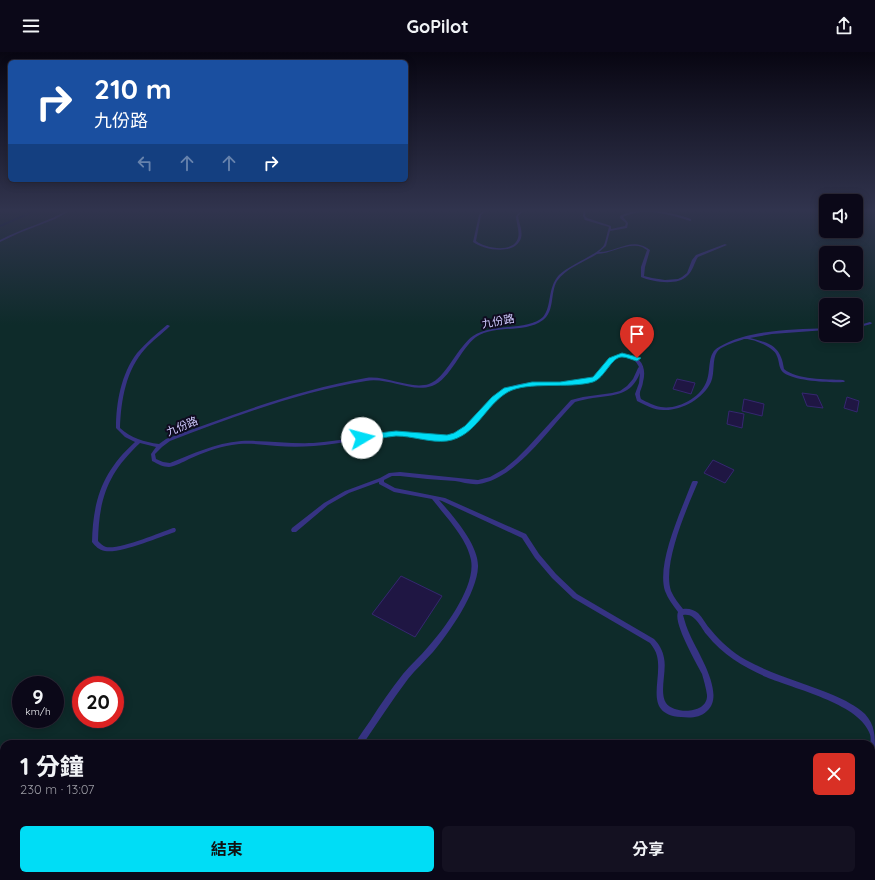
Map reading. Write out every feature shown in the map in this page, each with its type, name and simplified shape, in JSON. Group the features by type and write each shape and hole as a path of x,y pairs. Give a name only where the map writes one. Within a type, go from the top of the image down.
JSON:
{"lane":[{"path":"489,248 493,249 502,248"},
{"name":"九份路","path":"603,248 556,281 551,293 550,307 544,318 530,324 480,334 460,352 435,383 418,387 390,379 370,378 290,396 168,440 153,454 154,460 162,464 170,464 232,443 245,442 278,446 303,445 396,434 447,438 457,435 468,428 494,399 507,390 532,384 579,382 596,378 612,359 622,355 637,358 640,362 640,367"},
{"path":"597,253 605,253 620,248"},
{"path":"644,248 649,250 643,267 642,276 650,279 674,280 687,275 694,259 697,256 719,248"},
{"path":"863,324 870,323"},
{"path":"160,446 138,442 124,435 118,428 118,416 125,378 133,361 144,347 168,326"},
{"path":"640,367 642,381 637,394 639,400 657,408 673,408 691,400 702,392 711,375 712,360 716,350 755,334 819,329"},
{"path":"744,338 776,350 781,358 782,369 787,374 842,381"},
{"path":"294,530 333,500 347,492 382,479 390,474 478,482 488,481 496,477 532,447 572,401 580,398 611,395 625,391 633,384 640,367"},
{"path":"138,442 122,457 109,479 97,507 95,542 100,547 106,549 117,548 173,530"},
{"path":"382,479 381,483 394,490 433,497 461,506 491,522 524,536 541,561 575,596 652,641 658,649 661,658 659,695 663,706 672,712 693,714 705,709 710,703 711,687 688,641 680,619 680,614 682,612"},
{"path":"682,612 672,599 667,586 667,571 670,551 695,482"},
{"path":"362,740 407,674 432,647 461,605 472,584 476,566 470,546 446,512 433,497"},
{"path":"682,612 687,611 694,614 711,636 729,653 748,665 770,676 848,706 863,716 871,727 874,740"}],"green space":[{"path":"0,248 819,248 819,290 863,290 863,248 875,248 875,740 0,740"}],"building":[{"path":"677,379 695,383 691,394 673,389"},
{"path":"802,393 817,395 823,408 807,406"},
{"path":"847,397 859,401 857,412 844,408"},
{"path":"744,399 764,404 762,416 742,411"},
{"path":"729,411 744,414 742,428 727,424"},
{"path":"713,460 734,470 725,483 704,473"},
{"path":"401,576 442,596 415,637 372,614"}],"route":[{"path":"362,438 396,434 447,438 457,435 468,428 494,399 507,390 532,384 560,384 589,381 596,378 612,359 616,357 622,355 637,358"}]}
